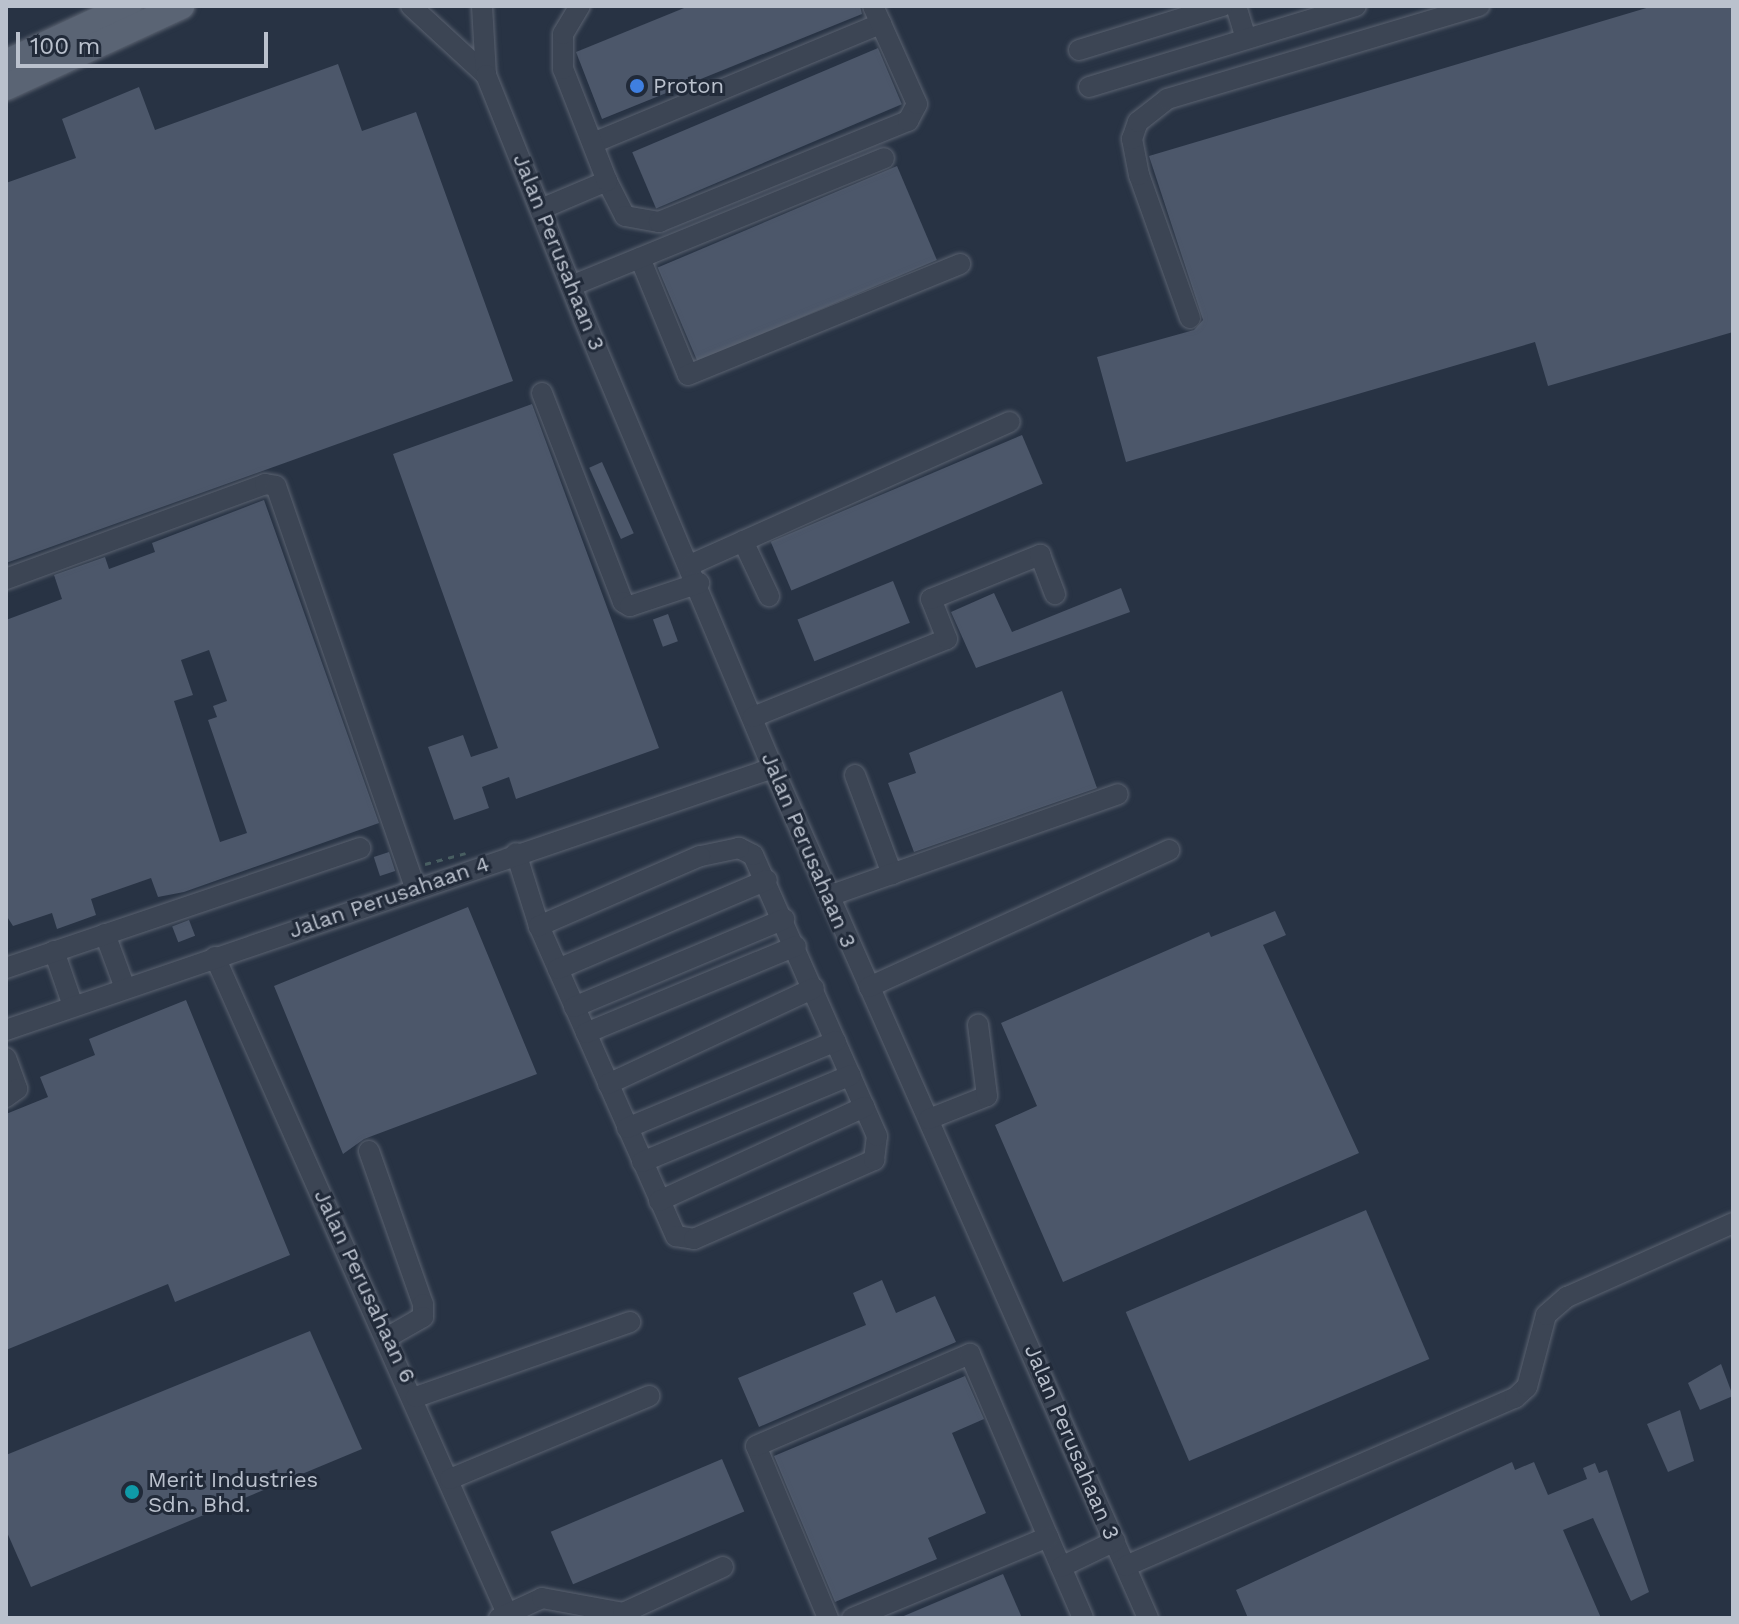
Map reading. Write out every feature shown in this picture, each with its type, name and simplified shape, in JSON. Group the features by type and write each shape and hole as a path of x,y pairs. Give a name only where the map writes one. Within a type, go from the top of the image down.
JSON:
{"main road":[{"path":"6,63 127,6"},
{"path":"6,87 181,6"}],"street":[{"path":"411,6 486,75"},
{"path":"482,6 486,75"},
{"path":"580,6 563,34 563,69 607,181 625,216 659,222 908,121 917,104 877,15 593,143"},
{"path":"1079,50 1222,6 1246,39"},
{"path":"1089,87 1356,6"},
{"path":"1190,318 1139,175 1132,139 1138,122 1167,99 1479,6"},
{"name":"Jalan Perusahaan 3","path":"486,75 571,286 695,573 773,768 1148,1618"},
{"path":"571,286 884,158"},
{"path":"541,209 607,181"},
{"path":"640,258 688,375 960,264"},
{"path":"542,393 623,602 630,606 695,573 743,541 1010,422"},
{"path":"6,579 265,484 276,486 415,888"},
{"path":"743,541 769,596"},
{"path":"753,717 947,639 931,599 1040,555 1055,594"},
{"name":"Jalan Perusahaan 4","path":"6,1030 516,853 773,768"},
{"path":"855,775 892,874"},
{"path":"829,896 1118,794"},
{"path":"6,968 360,848"},
{"path":"516,853 539,926 676,1236 694,1239 866,1167 878,1150 851,1075 767,880 753,855 721,850 539,926"},
{"path":"869,987 1169,850"},
{"path":"558,969 767,880"},
{"path":"574,1007 784,919"},
{"path":"105,934 125,988"},
{"path":"586,1033 796,946"},
{"path":"54,951 73,1006"},
{"name":"Jalan Perusahaan 6","path":"215,957 416,1397 505,1617"},
{"path":"608,1084 814,988"},
{"path":"929,1119 987,1096 978,1025"},
{"path":"627,1128 836,1041"},
{"path":"6,1058 17,1089 6,1097"},
{"path":"642,1162 851,1075"},
{"path":"659,1201 864,1107"},
{"path":"369,1151 423,1304 423,1317 388,1337"},
{"path":"1126,1566 1515,1398 1527,1387 1546,1315 1567,1297 1733,1223"},
{"path":"416,1397 630,1322"},
{"path":"828,1618 756,1446 970,1354 1083,1618"},
{"path":"450,1479 649,1396"},
{"path":"852,1618 1048,1537"},
{"path":"1061,1567 1115,1541"},
{"path":"505,1617 542,1598 623,1613 723,1567"}],"building":[{"name":"Proton","path":"689,6 860,6 862,14 602,119 576,52"},
{"path":"1653,6 1733,6 1733,332 1548,386 1535,342 1126,462 1097,357 1194,330 1203,320 1149,156"},
{"path":"878,48 902,104 656,208 632,152"},
{"path":"338,64 362,131 416,112 513,381 6,563 6,183 76,158 62,119 139,87 155,130"},
{"path":"897,166 937,260 698,361 658,268"},
{"path":"532,404 659,748 516,799 509,777 482,787 489,808 454,820 428,747 463,735 471,757 498,748 393,454"},
{"path":"1022,435 1043,484 791,590 771,542"},
{"path":"602,462 634,533 621,539 589,468"},
{"path":"264,500 379,823 184,892 158,897 151,878 91,899 96,915 57,929 52,913 13,926 6,915 6,620 62,599 54,575 105,557 109,569 155,552 152,543","holes":["209,650 227,701 213,706 217,717 208,720 247,833 220,842 174,701 193,695 181,660"]},
{"path":"893,581 910,623 814,661 798,620"},
{"path":"1121,588 1130,612 976,668 951,612 994,593 1012,632"},
{"path":"668,614 678,641 663,647 653,619"},
{"path":"1062,691 1097,788 914,852 888,783 916,773 909,753"},
{"path":"389,852 395,871 380,876 374,857"},
{"path":"468,907 537,1074 364,1139 343,1154 274,986"},
{"path":"1275,911 1286,935 1263,945 1359,1153 1063,1282 995,1125 1037,1106 1001,1023 1209,932 1211,937"},
{"path":"189,920 195,936 178,942 172,926"},
{"path":"186,1000 290,1255 175,1302 168,1284 6,1350 6,1114 48,1097 40,1077 95,1055 89,1039"},
{"path":"1366,1210 1429,1359 1189,1461 1126,1312"},
{"path":"882,1280 896,1313 935,1296 956,1342 759,1427 738,1378 866,1325 853,1293"},
{"name":"Merit Industries Sdn. Bhd.","path":"310,1331 362,1449 31,1587 6,1530 6,1455"},
{"path":"1721,1364 1733,1396 1700,1410 1688,1383"},
{"path":"965,1376 984,1419 952,1433 986,1513 928,1538 937,1559 835,1602 774,1456"},
{"path":"1680,1410 1694,1461 1668,1472 1647,1424"},
{"path":"722,1459 744,1511 573,1584 551,1532"},
{"path":"1512,1462 1515,1470 1534,1462 1548,1495 1587,1479 1583,1468 1595,1463 1599,1473 1607,1470 1649,1592 1631,1601 1593,1518 1563,1530 1601,1618 1248,1618 1236,1590"},
{"path":"1003,1574 1022,1618 899,1618"}],"place":[{"name":"Proton","path":"637,86"},
{"name":"Merit Industries Sdn. Bhd.","path":"132,1492"}]}
